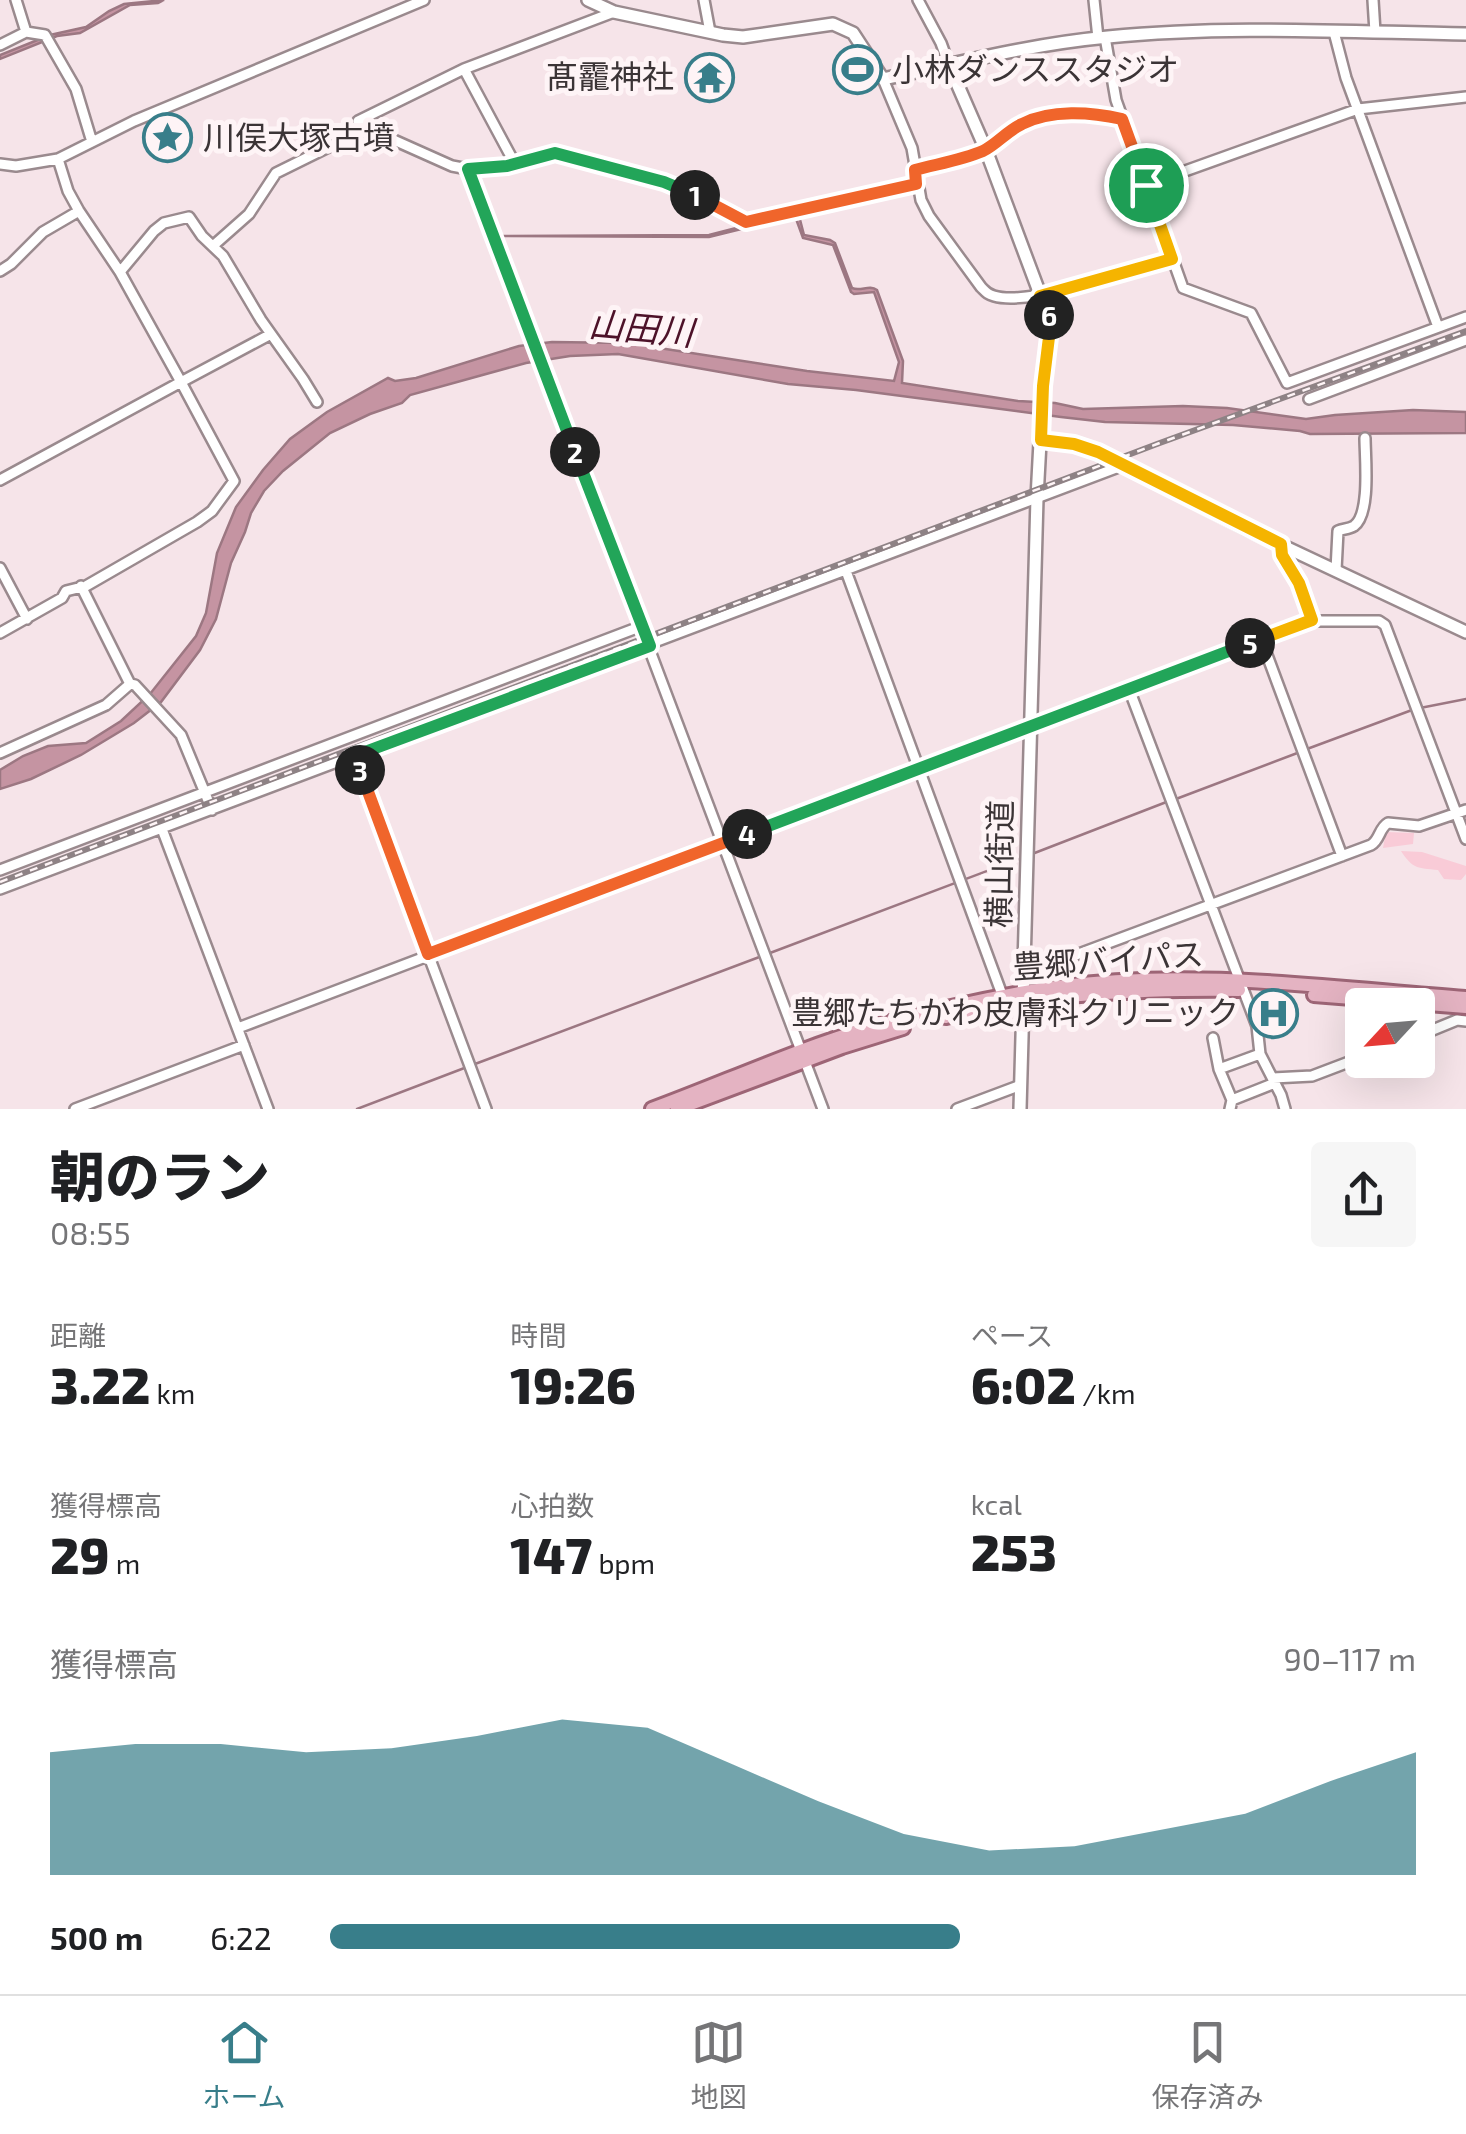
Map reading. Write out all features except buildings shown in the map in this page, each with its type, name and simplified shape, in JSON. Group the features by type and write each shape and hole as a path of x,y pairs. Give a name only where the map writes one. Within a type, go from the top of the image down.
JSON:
{"main road":[{"path":"588,0 614,12 743,38 833,24 853,33 884,78 1102,37 1208,31 1466,34"},
{"name":"横山街道","path":"949,65 986,150 1050,321 1037,498 1020,1109"},
{"path":"1041,433 1124,465 1466,632"},
{"name":"豊郷バイパス","path":"652,1109 716,1090 804,1056 1004,1000 1242,985 1436,1000 1466,998"},
{"name":"豊郷バイパス","path":"1436,1000 1466,1007"},
{"name":"豊郷バイパス","path":"677,1109 716,1090"}],"street":[{"path":"16,0 26,32"},
{"path":"0,164 16,166 58,160 134,120 424,0"},
{"path":"704,0 710,32"},
{"path":"918,0 949,65"},
{"path":"1094,0 1116,100 1183,288 1250,313 1286,382 1466,316"},
{"path":"1373,0 1375,32"},
{"path":"614,12 464,69 358,121 363,130 452,166 468,169 515,164 555,153 664,182 746,222 916,184"},
{"path":"0,45 26,32 46,35 76,90 92,142"},
{"path":"1334,32 1358,110 1438,327"},
{"path":"464,69 515,164"},
{"path":"884,78 906,131 916,184 928,216 989,294 1040,296 1172,259"},
{"path":"1146,185 1358,110 1466,97"},
{"path":"915,170 986,150 1006,132 1048,115 1100,114 1122,119"},
{"path":"214,245 249,214 276,172 363,130"},
{"path":"0,633 62,598 66,591 82,586 197,522 212,512 234,481 120,272 78,212 58,160"},
{"path":"468,169 823,1109"},
{"path":"0,272 43,232 78,212"},
{"path":"120,272 164,223 189,218 223,256 317,402"},
{"path":"0,480 271,334"},
{"path":"1309,399 1466,340"},
{"path":"1336,570 1338,531 1352,528 1359,520 1366,498 1365,438"},
{"path":"0,889 1124,465"},
{"path":"1281,544 1282,555 1299,583 1312,620"},
{"path":"0,568 26,619"},
{"path":"846,571 1004,1000"},
{"path":"82,586 133,684 181,735 212,810"},
{"path":"238,1028 1312,620 1379,620 1385,624 1461,812 1466,840"},
{"path":"0,870 642,626"},
{"path":"1261,639 1342,856"},
{"path":"0,753 106,705 133,684"},
{"path":"1130,689 1257,1026 1260,1054 1285,1109"},
{"path":"354,756 486,1109"},
{"path":"1025,974 1376,843 1388,823 1419,826 1461,812"},
{"path":"162,829 268,1109"},
{"path":"1436,1000 1435,1029 1457,1020 1466,1021"},
{"path":"1213,1038 1231,1105 1274,1081 1312,1076 1345,1063"},
{"path":"75,1109 244,1045"},
{"path":"1220,1069 1260,1054"},
{"path":"957,1109 1021,1085"},
{"path":"716,1090 722,1109"}],"shaded area":[{"path":"164,0 130,5 80,33 57,36 0,59 0,55 50,35 86,27 124,4"},
{"path":"798,212 804,235 835,243 852,288 877,290 903,361 902,383 1083,409 1183,406 1306,419 1413,410 1466,412 1466,433 1310,434 1233,425 1105,422 788,384 618,354 526,363 410,395 402,403 330,433 283,471 251,513 231,563 216,619 200,650 161,702 81,755 0,789 0,770 48,746 86,743 121,721 150,694 196,636 206,613 217,553 236,507 263,470 290,439 327,412 388,378 416,378 519,346 552,342 627,343 894,381 899,362 874,292 851,292 833,245 803,238 795,216 709,237 498,236 709,235"},
{"path":"1386,832 1414,833 1413,844 1383,848"},
{"path":"1401,851 1422,852 1466,866 1466,874 1461,880 1444,879 1438,870 1412,864"}],"waterway":[{"path":"1420,708 1466,699"},
{"path":"1307,749 1412,710"},
{"path":"1176,799 1300,752"},
{"path":"1032,854 1169,801"},
{"path":"770,953 1024,857"},
{"path":"475,1064 762,956"},
{"path":"357,1109 467,1067"}],"railway":[{"path":"0,882 1466,331"}],"place":[{"name":"小林ダンススタジオ","path":"857,70"},
{"name":"髙靇神社","path":"709,77"},
{"name":"川俣大塚古墳","path":"168,138"},
{"name":"豊郷たちかわ皮膚科クリニック","path":"1274,1013"}],"route":[{"path":"1100,114 1122,119 1146,185 1172,259 1040,296 1050,321 1041,440 1098,452 1281,544 1282,555 1299,583 1312,620 428,954 354,756 650,646 468,169 507,166 555,153 664,182 746,222 916,184 915,170 986,150 1024,122 1048,115 1100,114"}],"water label":[{"name":"山田川","path":"641,329"}]}
